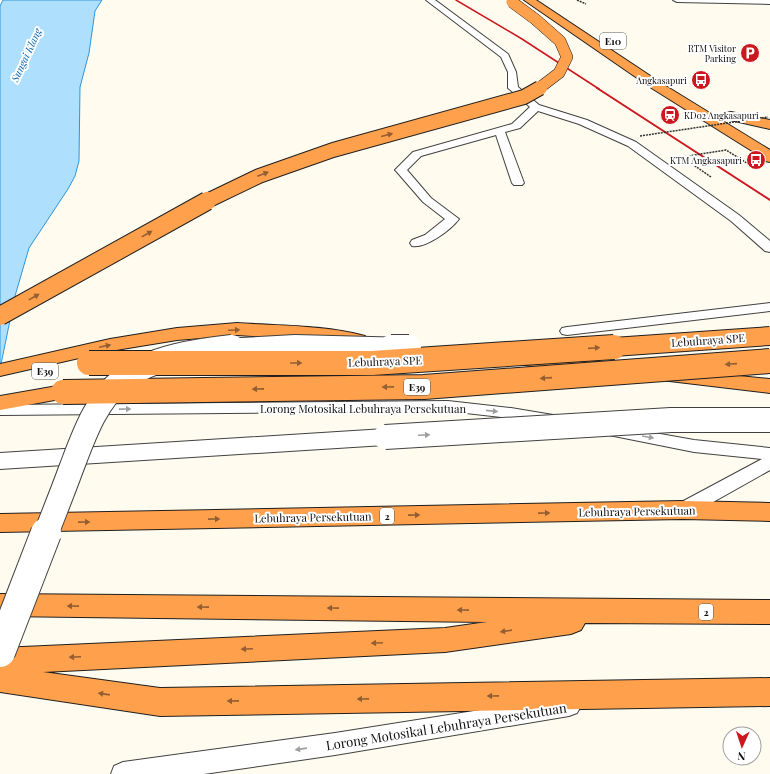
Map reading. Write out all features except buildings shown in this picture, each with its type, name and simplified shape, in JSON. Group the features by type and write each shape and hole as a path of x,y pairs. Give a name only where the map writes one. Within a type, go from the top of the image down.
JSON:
{"highway":[{"name":"E10","path":"528,0 657,86 766,153 770,158"},
{"path":"547,0 572,15"},
{"path":"0,316 191,209 259,176 333,150 524,97 530,94 546,84 559,73 567,57 560,42 535,19 510,1"},
{"path":"717,108 770,139"},
{"path":"730,116 761,122 769,121"},
{"path":"0,370 20,364 125,342 177,334 237,329 314,334 409,347 770,386"},
{"name":"Lebuhraya SPE","path":"0,379 89,363 372,363 770,336"},
{"name":"E39","path":"0,403 63,392 424,387 770,361"},
{"name":"Lebuhraya Persekutuan","path":"2,523 683,510 770,512"},
{"name":"2","path":"0,605 770,612"},
{"path":"0,661 445,640 642,612"},
{"path":"0,679 160,702 770,692"}],"street":[{"path":"0,652 87,428 101,404 116,386 128,376 143,368 180,354 209,349 290,345 409,347"},
{"path":"0,461 173,449 671,420 770,420"}],"lane":[{"path":"430,0 505,56 512,72 513,88 536,107 583,122 632,144 735,218 770,248"},
{"path":"677,0 770,2"},
{"path":"746,2 770,7"},
{"path":"416,243 429,238 453,219 427,200 401,170 417,154 516,126 536,107"},
{"path":"500,131 518,183"},
{"path":"567,331 770,307"},
{"name":"Lorong Motosikal Lebuhraya Persekutuan","path":"0,410 448,406 511,413 694,446 770,454"},
{"path":"683,510 770,462"},
{"name":"Lorong Motosikal Lebuhraya Persekutuan","path":"123,774 335,744 580,704 770,699"}],"path":[{"path":"577,0 586,4"},
{"path":"640,136 769,121"},
{"path":"711,177 682,157 726,150 750,165"}],"water":[{"name":"Sungai Klang","path":"3,0 102,0 95,11 89,53 80,87 79,161 75,176 29,248 15,296 0,369 0,6"}],"railway":[{"path":"456,0 522,39 599,89"},
{"path":"597,88 770,200"}],"place":[{"name":"RTM Visitor Parking","path":"750,53"},
{"name":"Angkasapuri","path":"701,80"},
{"name":"KD02 Angkasapuri","path":"670,115"},
{"name":"KTM Angkasapuri","path":"756,160"}]}
